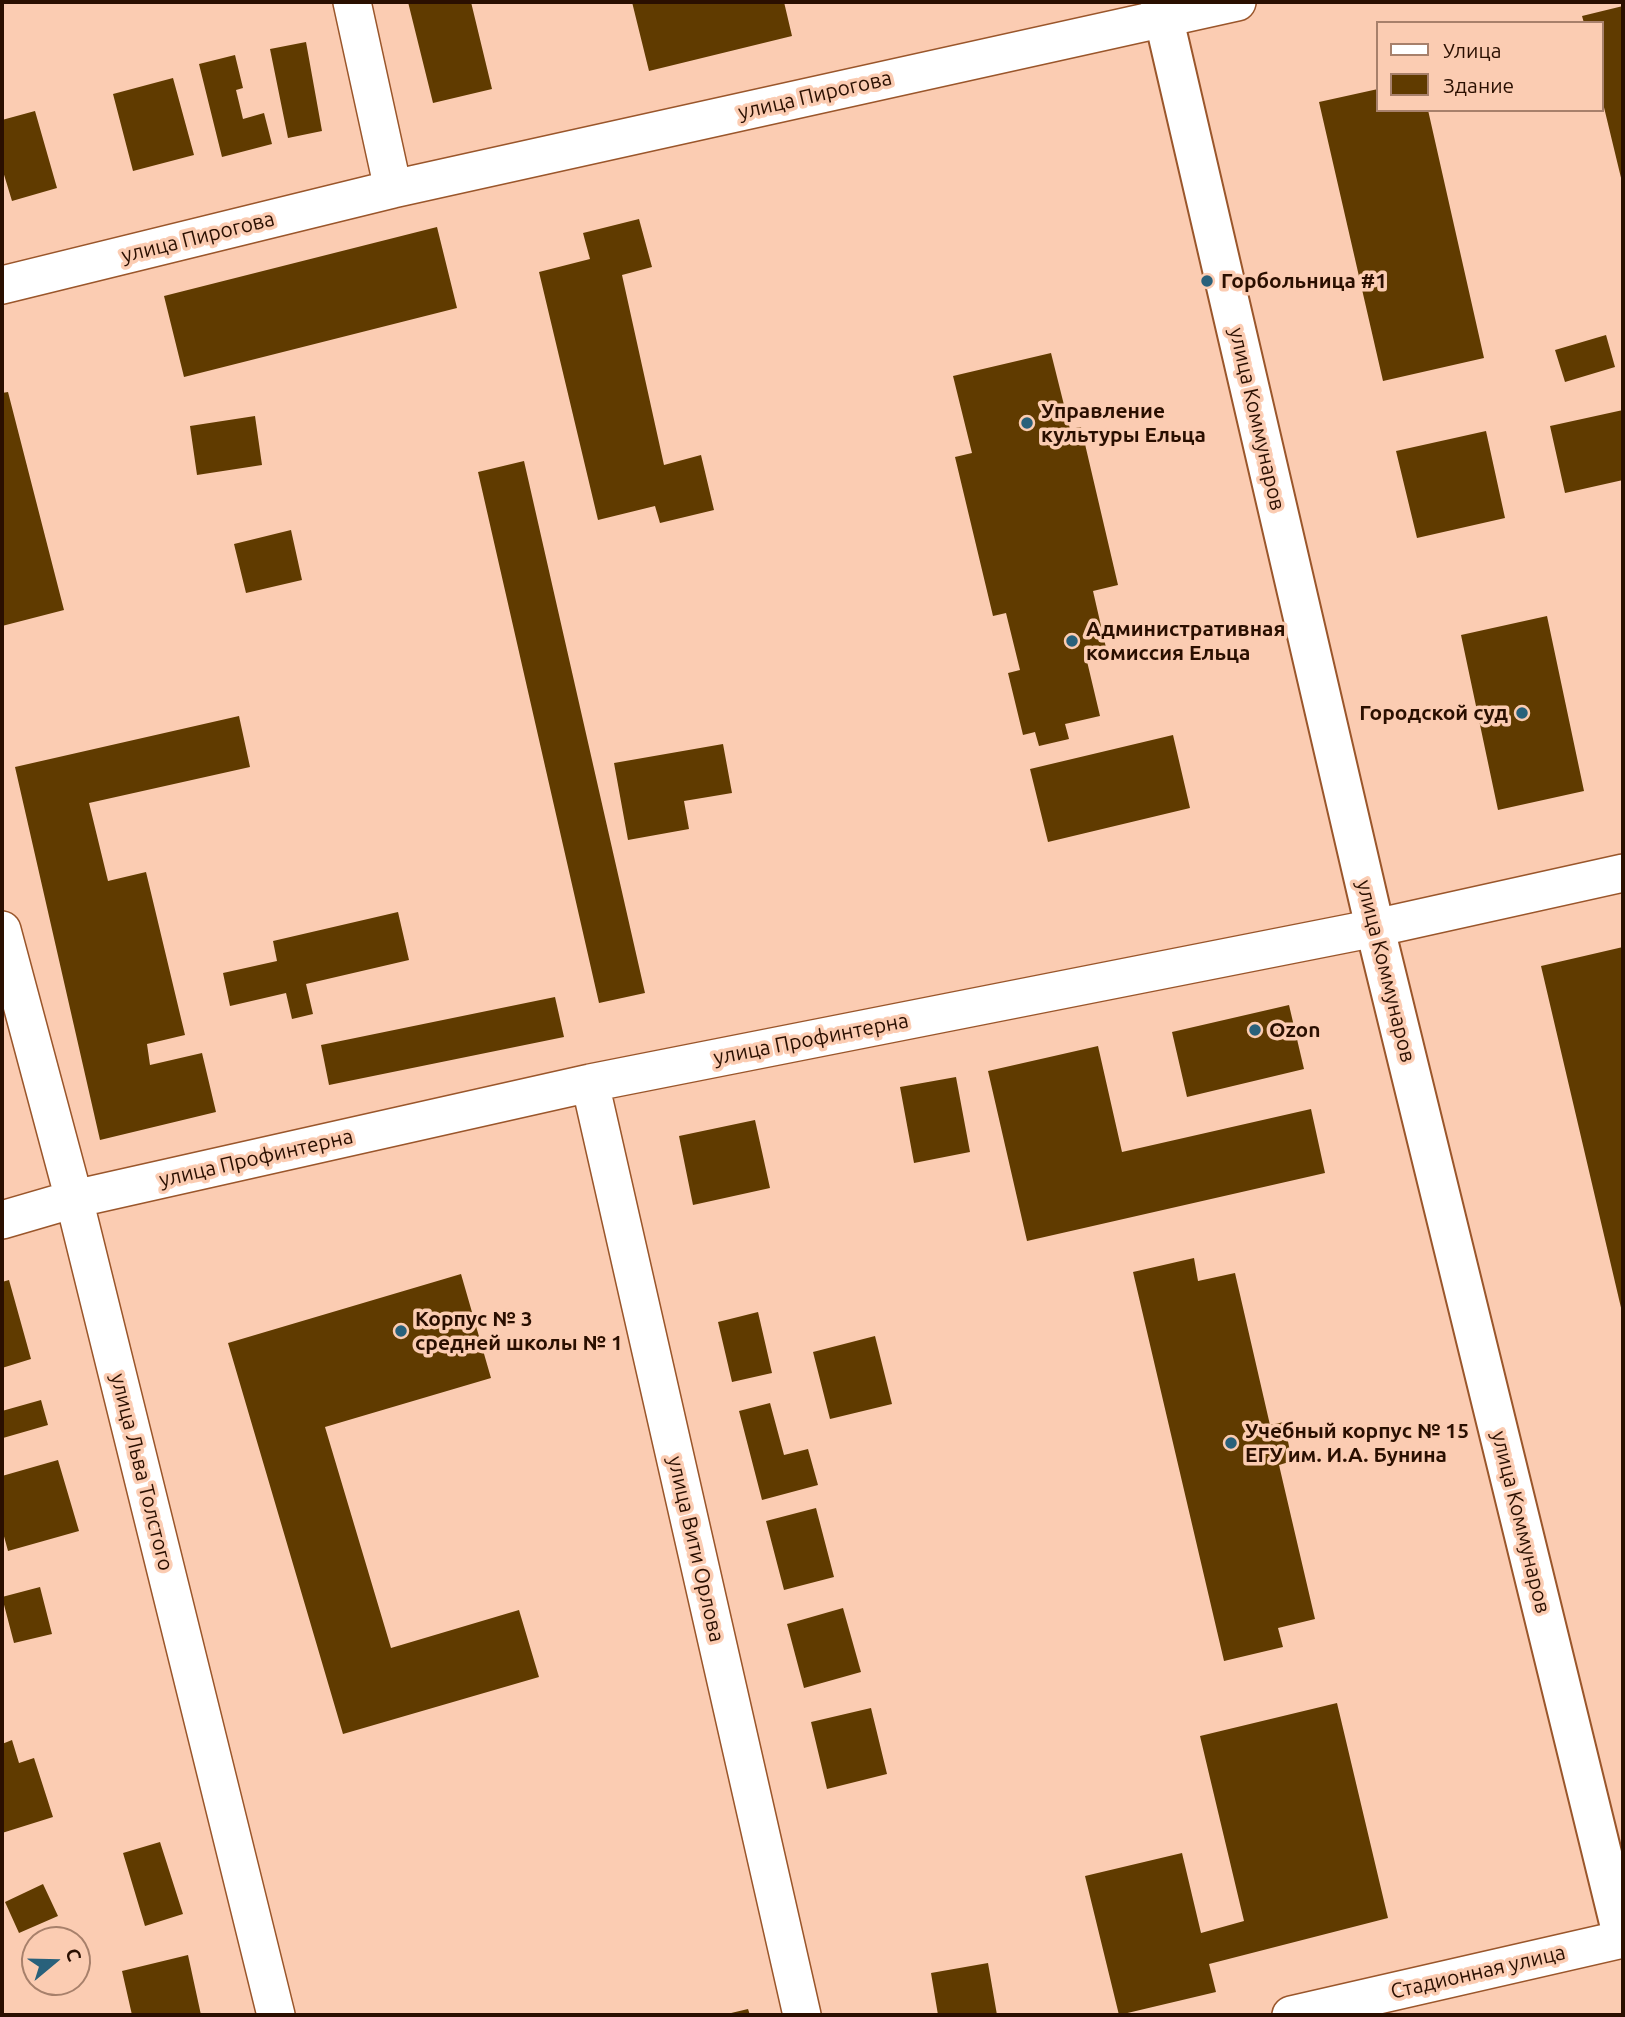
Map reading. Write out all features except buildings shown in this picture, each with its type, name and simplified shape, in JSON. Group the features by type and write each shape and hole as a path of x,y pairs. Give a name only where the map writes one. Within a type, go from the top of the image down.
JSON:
{"main road":[{"name":"улица Коммунаров","path":"1162,10 1375,928 1623,1939"}],"street":[{"path":"352,2 393,189"},
{"name":"улица Пирогова","path":"2,285 393,189 1162,10 1237,2"},
{"name":"улица Профинтерна","path":"2,1220 74,1199 590,1083 1375,928 1623,873"},
{"name":"улица Льва Толстого","path":"2,930 74,1199 276,2015"},
{"name":"улица Вити Орлова","path":"590,1083 802,2015"},
{"name":"Стадионная улица","path":"1291,2015 1623,1939"}],"place":[{"name":"Горбольница #1","path":"1207,281"},
{"name":"Управление культуры Ельца","path":"1027,423"},
{"name":"Административная комиссия Ельца","path":"1072,641"},
{"name":"Городской суд","path":"1522,713"},
{"name":"Ozon","path":"1255,1030"},
{"name":"Корпус № 3 средней школы № 1","path":"401,1331"},
{"name":"Учебный корпус № 15 ЕГУ им. И.А. Бунина","path":"1231,1443"}]}
